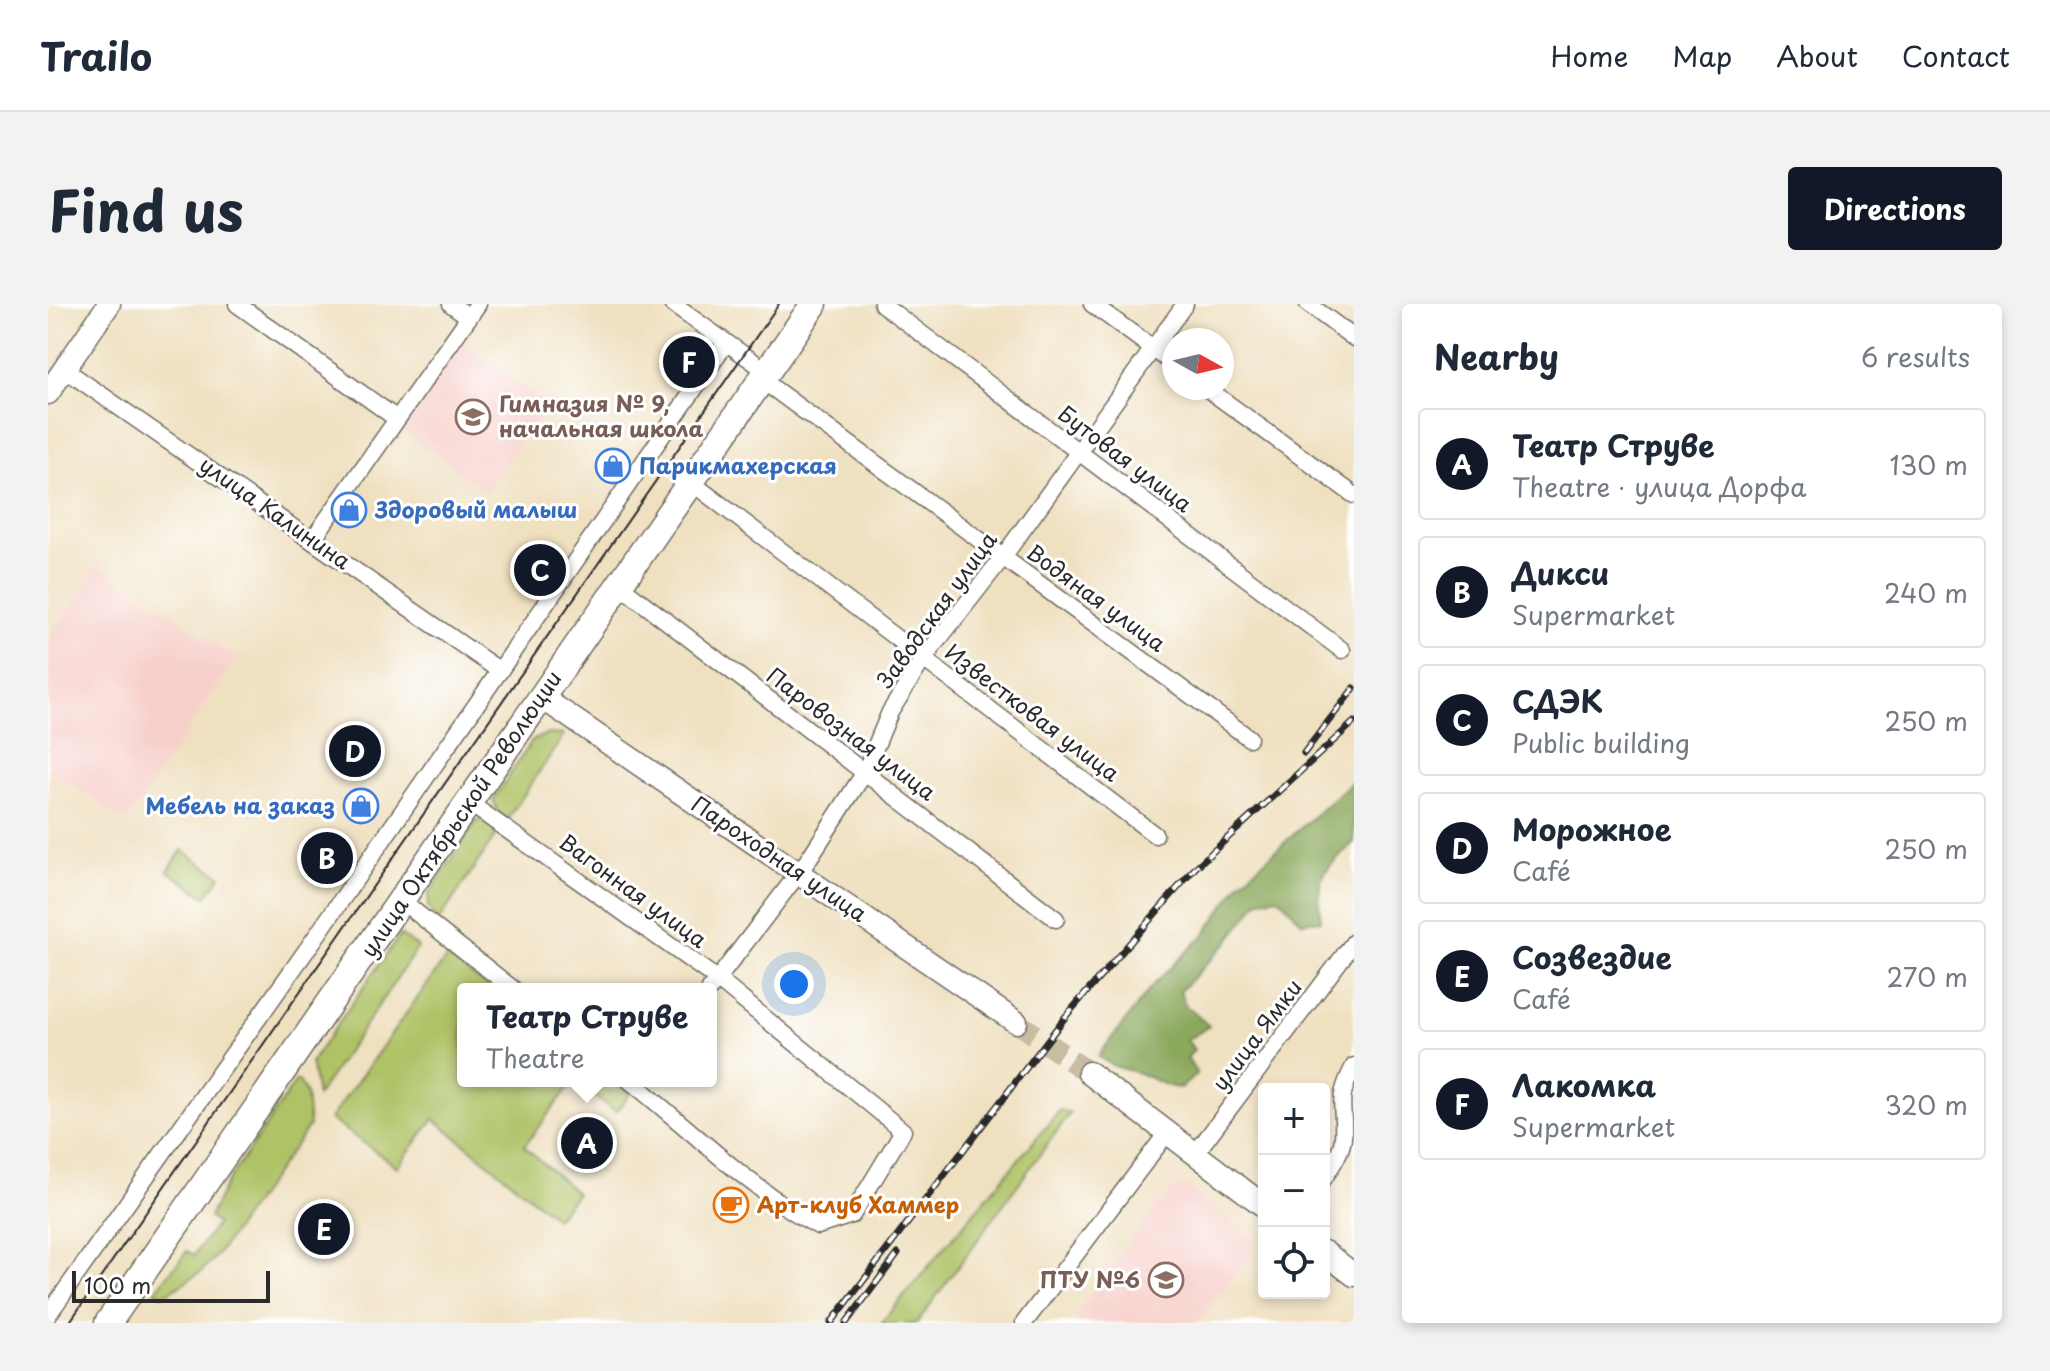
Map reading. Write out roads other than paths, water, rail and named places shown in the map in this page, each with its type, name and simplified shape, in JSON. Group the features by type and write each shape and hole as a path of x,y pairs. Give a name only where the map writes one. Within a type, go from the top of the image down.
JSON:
{"main road":[{"path":"48,393 56,364 109,304"},
{"name":"улица Октябрьской Революции","path":"108,1323 403,902 468,802 814,304"},
{"name":"Пароходная улица","path":"541,697 1016,1022"},
{"path":"1089,1073 1258,1201"},
{"path":"1330,1257 1354,1275"}],"street":[{"path":"237,304 397,419"},
{"path":"313,539 473,310 451,304"},
{"name":"Водяная улица","path":"672,304 1003,557 1249,738"},
{"name":"Бутовая улица","path":"882,304 1342,650"},
{"path":"1092,304 1162,355"},
{"name":"Заводская улица","path":"714,983 800,873 865,772 890,712 924,658 1003,557 1185,304"},
{"path":"1308,304 1354,338"},
{"path":"48,1315 726,343"},
{"name":"улица Калинина","path":"56,364 500,671"},
{"path":"1223,400 1354,495"},
{"name":"Известковая улица","path":"691,482 1155,835"},
{"name":"Паровозная улица","path":"618,584 1056,919"},
{"name":"Вагонная улица","path":"468,802 712,983"},
{"path":"403,902 505,983"},
{"name":"улица Ямки","path":"1195,1154 1354,942"},
{"name":"Вагонная улица","path":"641,1087 725,1162 793,1213 818,1226 852,1215 903,1131 717,987"},
{"path":"1330,1166 1343,1140 1341,1098 1354,1066"},
{"path":"1024,1323 1167,1133"}],"tunnel":[{"path":"1016,1022 1089,1073"}],"tram line":[{"path":"69,1323 779,304"}],"railway":[{"path":"1304,753 1354,688"},
{"path":"831,1323 1066,1016 1196,867 1354,722"},
{"path":"846,1323 898,1254"}],"place":[{"name":"Лакомка","path":"689,362"},
{"name":"Гимназия № 9, начальная школа","path":"473,417"},
{"name":"Парикмахерская","path":"613,466"},
{"name":"Здоровый малыш","path":"349,510"},
{"name":"СДЭК","path":"540,570"},
{"name":"Морожное","path":"355,751"},
{"name":"Мебель на заказ","path":"361,806"},
{"name":"Дикси","path":"327,858"},
{"name":"Театр Струве","path":"587,1143"},
{"name":"Арт-клуб Хаммер","path":"731,1205"},
{"name":"Созвездие","path":"324,1229"},
{"name":"ПТУ №6","path":"1166,1280"}]}
